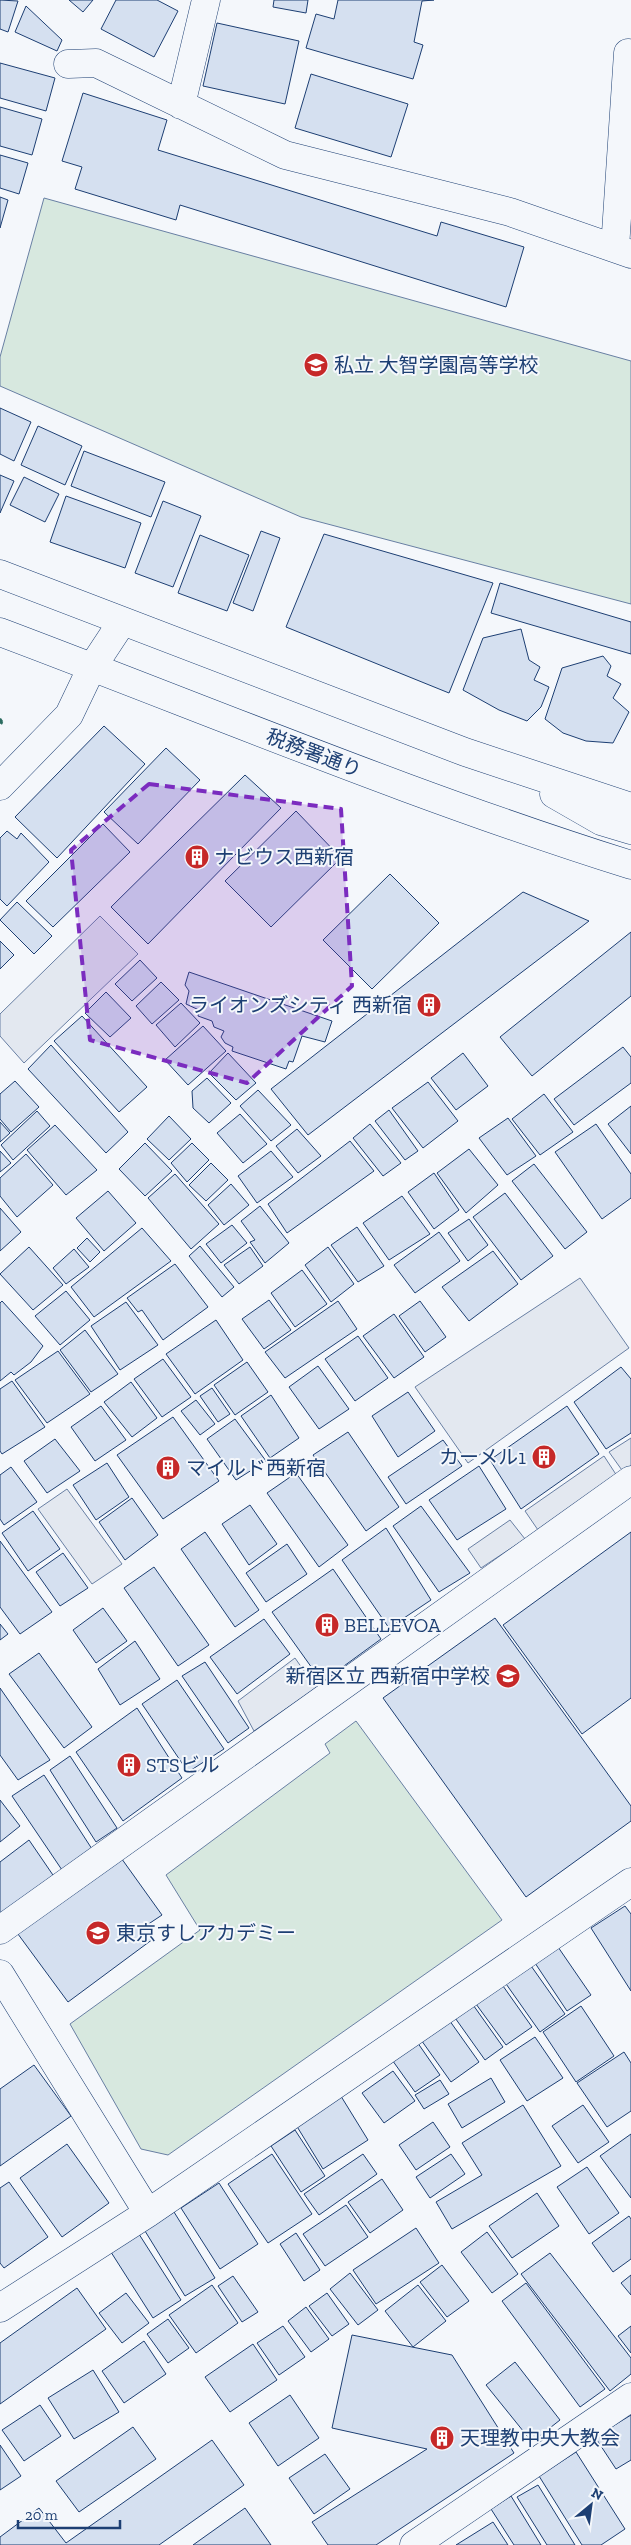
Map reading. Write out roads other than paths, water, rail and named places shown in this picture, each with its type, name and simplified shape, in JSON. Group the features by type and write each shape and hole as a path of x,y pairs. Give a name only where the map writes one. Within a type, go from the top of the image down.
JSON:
{"street":[{"path":"181,105 206,0"},
{"path":"68,64 96,63 285,155 510,212 623,251 628,53"},
{"path":"0,574 122,622 498,763 631,807"},
{"path":"0,786 69,715 92,669 122,622"},
{"name":"税務署通り","path":"0,632 92,669 414,790 552,840 631,865"},
{"path":"498,763 601,820 631,830"},
{"path":"0,1930 631,1480"},
{"path":"0,2308 148,2213 631,1882"},
{"path":"0,1974 148,2213"},
{"path":"414,2545 631,2398"}],"place":[{"name":"私立 大智学園高等学校","path":"316,365"},
{"name":"ナビウス西新宿","path":"197,857"},
{"name":"ライオンズシティ 西新宿","path":"429,1005"},
{"name":"カーメル1","path":"544,1457"},
{"name":"マイルド西新宿","path":"168,1468"},
{"name":"BELLEVOA","path":"327,1625"},
{"name":"新宿区立 西新宿中学校","path":"508,1676"},
{"name":"STSビル","path":"129,1765"},
{"name":"東京すしアカデミー","path":"98,1933"},
{"name":"天理教中央大教会","path":"442,2438"}]}
